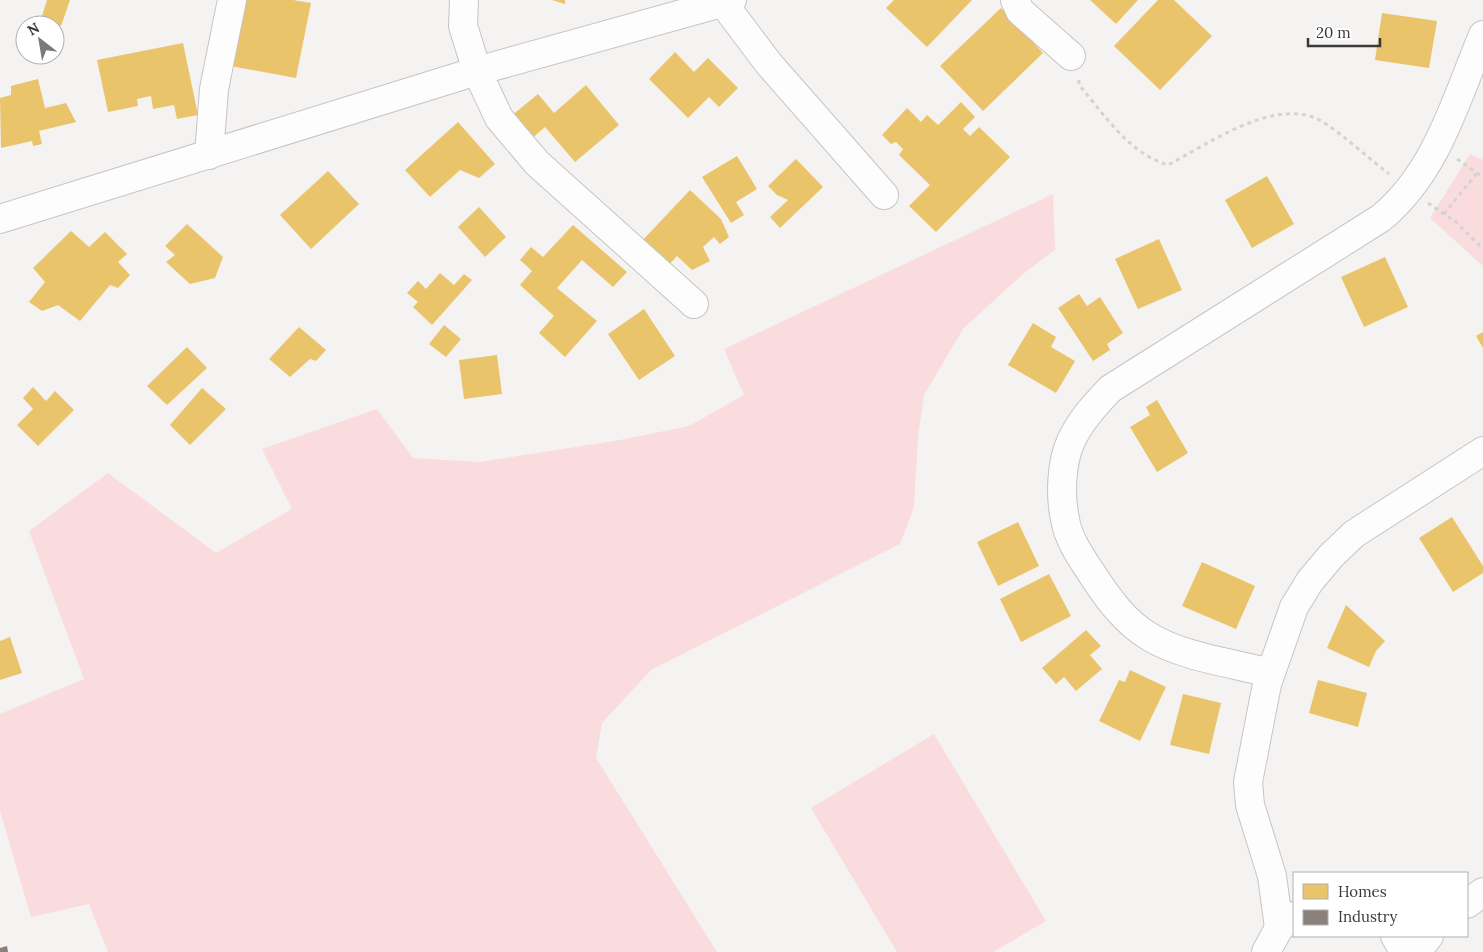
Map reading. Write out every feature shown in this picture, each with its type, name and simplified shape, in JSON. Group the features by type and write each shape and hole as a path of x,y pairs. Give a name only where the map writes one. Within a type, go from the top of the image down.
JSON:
{"street":[{"path":"209,154 214,88 232,0"},
{"path":"464,0 463,26 477,71 499,118 537,163 694,304"},
{"path":"1015,0 1020,11 1072,56"},
{"path":"0,218 477,71 712,3 769,64 884,195"},
{"path":"1270,673 1174,649 1150,637 1125,619 1102,589 1078,552 1064,520 1062,477 1070,441 1089,411 1110,389 1381,218 1400,202 1432,158 1483,35"},
{"path":"1266,952 1287,922 1250,805 1248,782 1270,673 1294,607 1310,581 1331,556 1354,534 1379,516 1483,451"},
{"path":"1266,851 1293,881"},
{"path":"1468,893 1483,886"},
{"path":"1468,903 1483,892"},
{"path":"1396,937 1404,952"},
{"path":"1418,952 1428,937"}],"path":[{"path":"1072,56 1080,67 1079,85 1134,149 1151,160 1168,165 1264,117 1283,113 1304,115 1322,121 1410,190 1456,222 1483,249"},
{"path":"1444,214 1477,173"}],"shaded area":[{"path":"1470,154 1483,160 1483,266 1430,218"},
{"path":"1053,194 1055,250 1024,273 963,329 924,395 918,437 914,507 900,544 651,670 602,723 596,758 717,952 108,952 89,904 31,917 0,811 0,714 84,679 29,531 108,473 216,553 292,509 262,449 377,409 413,458 480,462 620,440 689,426 744,395 724,349"},
{"path":"934,734 1046,921 993,952 897,952 811,808"}],"building: Homes":[{"path":"47,0 70,0 65,15 42,15"},
{"path":"237,0 293,0 311,3 296,78 225,65"},
{"path":"552,0 565,0 565,4"},
{"path":"894,0 972,0 927,47 886,8"},
{"path":"1090,0 1138,0 1116,24"},
{"path":"1158,0 1174,0 1212,36 1160,90 1114,46"},
{"path":"1001,8 1043,53 983,111 940,66"},
{"path":"1382,13 1437,21 1429,68 1375,60"},
{"path":"183,43 198,115 177,119 174,105 153,109 151,96 137,99 138,106 108,112 97,60"},
{"path":"675,52 694,72 708,58 738,88 719,107 709,97 688,118 649,79"},
{"path":"38,79 45,108 66,103 76,122 39,131 42,144 33,146 32,141 1,148 0,98 11,95 11,86"},
{"path":"586,85 619,125 575,162 545,127 530,140 510,117 538,94 554,113"},
{"path":"961,102 975,117 963,129 970,136 979,127 1010,157 936,232 909,206 930,185 899,155 903,149 896,142 891,144 882,135 907,108 921,122 927,115 938,125"},
{"path":"458,122 495,164 479,178 460,170 430,197 405,170"},
{"path":"737,156 757,189 736,202 744,215 731,223 702,177"},
{"path":"796,159 823,187 780,228 770,217 788,200 777,195 768,186"},
{"path":"328,171 359,204 311,249 280,215"},
{"path":"1267,176 1294,224 1252,248 1225,200"},
{"path":"690,190 721,219 729,237 720,244 714,237 703,247 710,261 692,270 677,256 667,267 641,242"},
{"path":"479,207 506,237 485,257 458,227"},
{"path":"187,224 223,257 215,278 190,284 166,262 175,255 165,246"},
{"path":"573,225 627,272 613,287 582,260 557,288 597,321 565,357 539,333 554,316 520,285 532,271 520,260 531,247 543,257"},
{"path":"71,231 89,247 105,232 127,254 118,262 130,275 118,288 110,285 80,321 58,305 42,311 29,302 45,282 33,268"},
{"path":"1159,239 1182,290 1138,309 1115,259"},
{"path":"1385,257 1408,307 1364,327 1341,277"},
{"path":"440,273 454,285 464,274 472,280 432,325 413,307 418,302 407,293 418,281 426,289"},
{"path":"1079,294 1087,306 1100,297 1123,333 1107,344 1110,350 1093,361 1058,308"},
{"path":"644,309 675,356 639,380 608,334"},
{"path":"1033,323 1056,337 1051,347 1075,361 1056,393 1008,365"},
{"path":"444,325 461,339 446,357 429,344"},
{"path":"299,327 326,350 316,361 310,359 290,377 269,359"},
{"path":"1483,332 1483,348 1476,336"},
{"path":"187,347 207,368 167,405 147,386"},
{"path":"497,355 502,394 464,399 459,360"},
{"path":"33,387 46,401 55,391 74,410 38,446 17,425 33,409 23,398"},
{"path":"202,388 226,409 190,445 170,425"},
{"path":"1157,400 1188,453 1157,472 1130,427 1150,415 1146,407"},
{"path":"1452,517 1483,566 1483,573 1453,592 1419,538"},
{"path":"1018,522 1039,566 998,586 977,542"},
{"path":"1202,562 1255,586 1236,629 1182,606"},
{"path":"1049,574 1071,616 1021,642 1000,599"},
{"path":"1346,605 1385,641 1376,651 1369,667 1327,648"},
{"path":"1086,630 1101,646 1090,655 1102,669 1076,691 1064,677 1056,684 1042,668"},
{"path":"10,637 22,673 0,680 0,641"},
{"path":"1130,670 1166,687 1140,741 1099,721 1119,680 1125,682"},
{"path":"1318,680 1367,693 1358,727 1309,713"},
{"path":"1183,694 1221,703 1209,754 1170,745"}],"building: Industry":[{"path":"7,946 8,952 0,952 0,948"}]}
